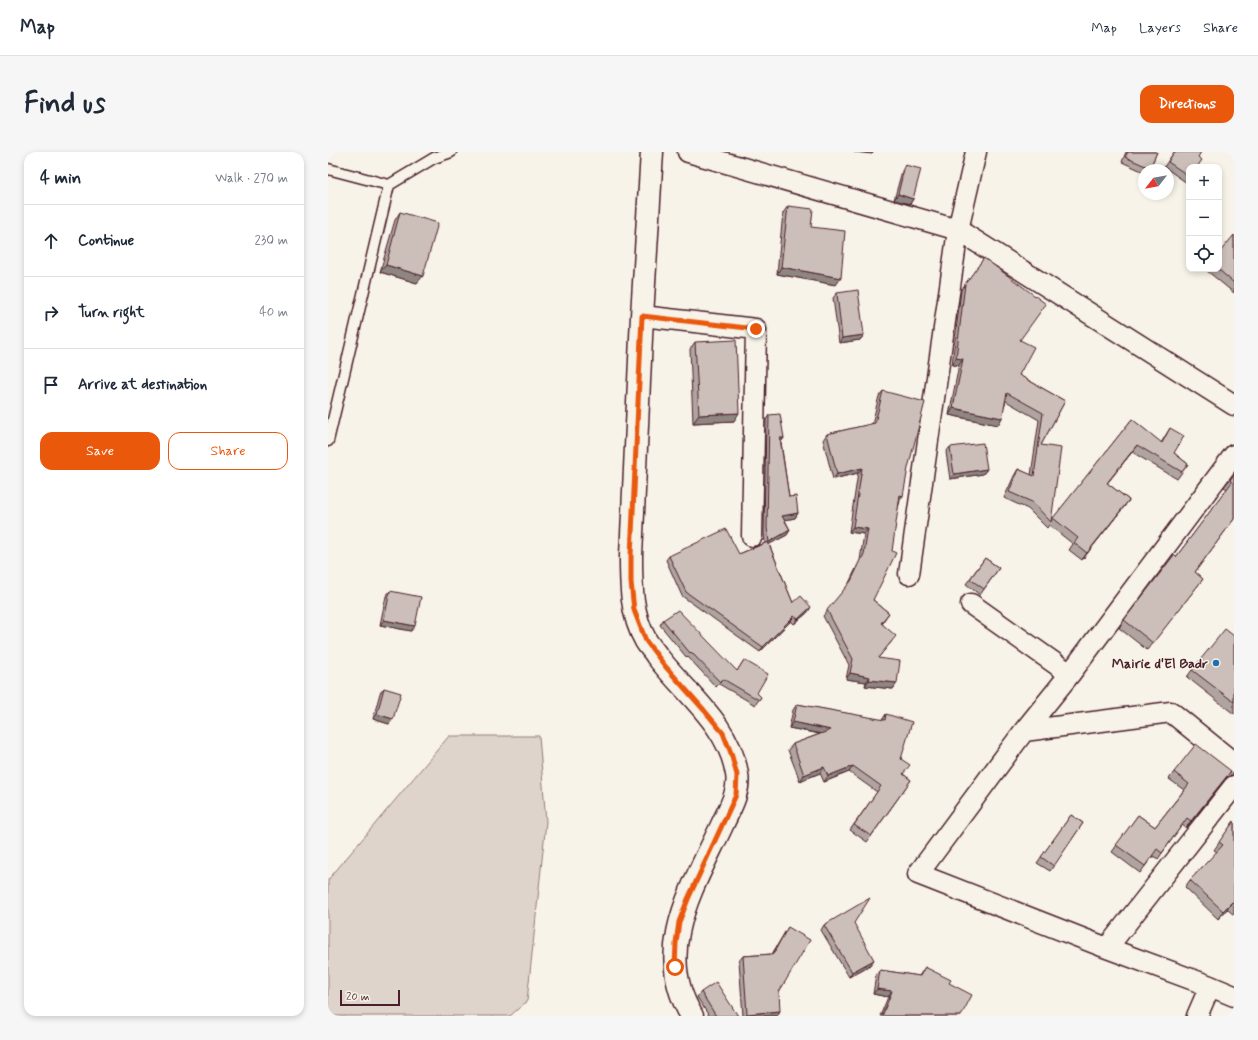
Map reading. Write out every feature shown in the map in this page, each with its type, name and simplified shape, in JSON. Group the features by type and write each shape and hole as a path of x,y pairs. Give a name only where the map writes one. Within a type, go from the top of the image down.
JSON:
{"main road":[{"path":"652,152 642,316 631,556 631,582 634,610 646,641 665,666 723,733 731,753 737,775 736,795 688,899 679,922 675,967 680,990 692,1016"}],"street":[{"path":"688,152 958,230 1234,405"},
{"path":"909,574 958,230 976,152"},
{"path":"642,316 756,329 752,536"},
{"path":"1234,455 1070,674 1024,731 918,874 1234,996"},
{"path":"971,604 1070,674"},
{"path":"1024,731 1171,712 1234,764"},
{"path":"1107,948 1234,786"},
{"path":"1197,1016 1210,986"}],"lane":[{"path":"328,441 389,185 434,158 451,152"},
{"path":"328,169 389,185"}],"shaded area":[{"path":"449,736 539,736 546,822 527,1001 510,1016 328,1016 328,880"}],"building":[{"path":"1128,152 1157,152 1152,164 1141,164 1125,157"},
{"path":"1174,152 1201,152 1198,157 1202,160 1199,164 1186,164 1186,174 1174,166 1174,164 1168,162"},
{"path":"905,165 921,169 913,199 898,194"},
{"path":"788,206 813,209 811,227 845,231 841,278 781,267"},
{"path":"400,212 438,223 423,276 386,265"},
{"path":"1234,235 1234,283 1221,272 1222,249"},
{"path":"984,258 1046,304 1020,340 1034,347 1019,375 1065,401 1041,445 1061,448 1051,522 1032,502 1009,492 1018,469 1034,476 1043,413 1007,393 1002,418 953,408 963,359 956,358 965,284"},
{"path":"858,290 864,335 842,338 837,293"},
{"path":"736,340 739,413 699,415 695,342"},
{"path":"883,391 925,402 908,468 903,496 900,495 892,551 896,553 873,600 889,613 881,623 896,636 878,658 900,661 897,683 869,680 870,677 850,673 853,659 827,610 851,581 864,554 868,529 853,527 862,468 837,474 827,434 875,423"},
{"path":"780,414 784,438 780,438 789,497 796,496 798,513 782,516 790,530 769,542 767,528 769,415"},
{"path":"1132,419 1162,443 1170,428 1184,436 1174,453 1188,464 1182,472 1137,445 1107,483 1129,500 1087,553 1074,543 1078,538 1053,518"},
{"path":"983,443 987,469 954,474 950,447"},
{"path":"1234,474 1234,519 1195,572 1203,579 1153,643 1124,620 1174,555 1176,557 1232,482 1230,480"},
{"path":"726,529 739,554 768,542 793,603 801,596 811,607 798,619 794,616 763,647 686,592 669,556"},
{"path":"985,558 999,568 984,589 970,579"},
{"path":"390,591 421,597 415,626 384,620"},
{"path":"678,610 737,671 744,660 768,674 757,693 761,697 759,700 723,679 720,682 691,652 690,653 663,620"},
{"name":"Mairie d'El Badr","path":"1225,629 1234,636 1234,702 1192,670"},
{"path":"384,688 401,693 393,719 377,714"},
{"path":"797,704 885,720 886,714 912,722 901,759 910,765 903,774 911,780 871,836 854,825 881,786 853,766 828,776 824,767 804,775 793,744 831,730 793,722"},
{"path":"1196,744 1231,771 1191,821 1187,818 1162,853 1157,849 1145,866 1116,845 1138,815 1155,827 1189,784 1174,772"},
{"path":"1071,815 1083,823 1054,866 1041,857"},
{"path":"1234,821 1234,903 1232,902 1223,911 1190,880 1223,845 1219,842"},
{"path":"870,898 854,923 874,960 852,972 824,925"},
{"path":"788,927 810,940 779,992 780,1011 747,1014 743,956 773,954"},
{"path":"925,967 951,980 949,983 972,995 961,1016 882,1016 892,991 877,989 880,970 920,976"},
{"path":"716,982 738,1016 716,1016 701,992"}],"place":[{"name":"Mairie d'El Badr","path":"1216,663"}],"route":[{"path":"675,967 679,922 688,899 736,795 737,775 731,753 723,733 665,666 646,641 634,610 631,582 631,556 642,316 756,329"}]}
